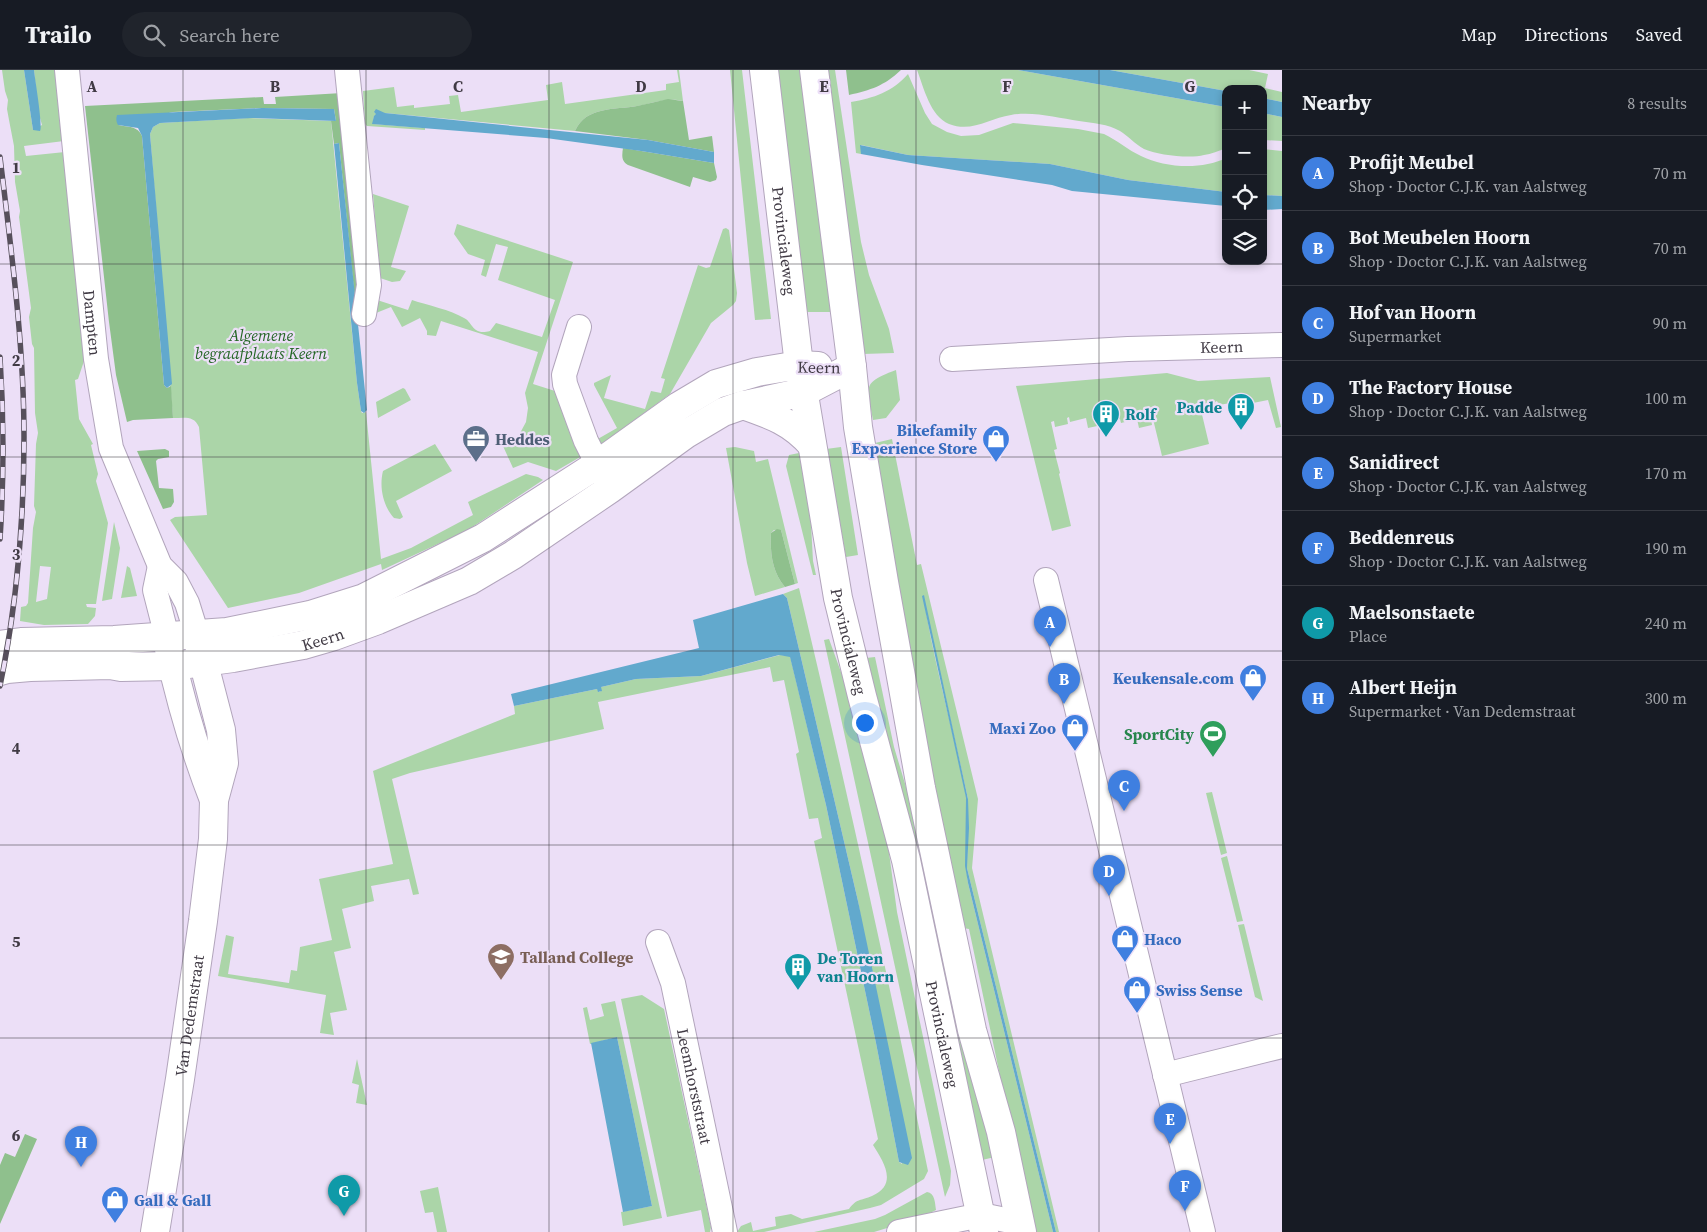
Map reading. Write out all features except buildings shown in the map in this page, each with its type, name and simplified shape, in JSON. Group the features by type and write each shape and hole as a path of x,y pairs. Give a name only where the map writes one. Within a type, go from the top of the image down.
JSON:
{"street":[{"name":"Dampten","path":"67,70 96,359 111,448 160,566 176,582 187,603 197,635"},
{"path":"347,70 370,285 364,314"},
{"name":"Provincialeweg","path":"764,70 799,365 838,598 906,860 982,1224"},
{"name":"Provincialeweg","path":"814,70 864,464 921,788 972,1030 1001,1132 1016,1229"},
{"path":"578,327 564,375 565,384 583,432 610,489"},
{"name":"Keern","path":"952,359 1128,349 1281,350"},
{"name":"Keern","path":"0,645 20,642 167,637 227,632 310,615 364,598 483,538 598,464 679,406 716,384 757,372 799,365 852,367"},
{"name":"Keern","path":"0,671 30,667 173,666 234,658 302,645 334,636 378,620 469,581 513,555 700,425 723,412 743,405 804,392 852,367"},
{"path":"743,405 783,420 798,430 812,445"},
{"path":"160,566 155,590 167,637"},
{"path":"1046,580 1203,1232"},
{"name":"Van Dedemstraat","path":"155,1232 203,921 213,839 214,800 224,763 221,730 197,635"},
{"name":"Van Dedemstraat","path":"167,637 173,666 202,767 214,800"},
{"name":"Leemhorststraat","path":"658,942 673,983 725,1232"},
{"path":"1165,1075 1282,1046"},
{"path":"899,1232 982,1224 1016,1229"}],"green space":[{"path":"2,70 24,70 33,130 42,125 38,111 34,70 57,70 64,141 24,146 26,156 65,152 86,355 78,379 75,380 79,419 93,444 91,445 98,474 96,481 108,523 96,604 86,604 87,607 96,608 95,616 88,624 44,625 20,621 21,607 26,606 28,603 33,528 36,512 34,506 38,433 35,413 34,348 29,317 31,308 15,182 14,146 7,109 8,100","holes":["40,566 51,567 47,599 36,602"]},
{"path":"677,70 679,70 683,101 666,100 594,113 586,117 575,131 374,112 379,115 374,116 373,124 425,128 425,130 367,126 365,124 363,91 394,87 397,107 414,105 414,108 450,104 449,96 458,95 461,112 548,100 546,85 562,82 565,104 666,90 666,84 679,82"},
{"path":"730,70 742,70 771,319 755,320"},
{"path":"777,70 806,70 835,312 807,312"},
{"path":"823,70 835,70 861,242 869,275 889,329 894,353 863,354"},
{"path":"846,70 901,70 877,87 849,95"},
{"path":"917,70 1018,70 1222,106 1222,149 1198,156 1165,155 1144,149 1120,131 1110,127 1037,114 1011,115 973,126 957,126 942,120 929,101"},
{"path":"1110,70 1249,70 1268,74 1266,85 1222,85 1222,90"},
{"path":"908,74 925,113 932,124 947,132 961,136 979,135 1013,123 1078,129 1104,134 1136,154 1161,163 1195,166 1222,160 1222,192 1128,180 1050,164 908,155 861,145 861,154 856,153 851,102 889,90"},
{"path":"1267,88 1282,92 1282,102 1267,99"},
{"path":"342,93 361,300 355,300 339,143 334,144 331,121 336,121 334,109 262,108 173,112 118,125 138,130 142,136 164,385 167,388 171,386 173,418 127,422 116,375 85,106 263,97 264,104 276,104 275,97"},
{"path":"668,99 683,101 689,140 712,136 714,152 648,140 575,131 586,117 594,113"},
{"path":"1267,114 1282,117 1282,141 1267,140"},
{"name":"Algemene begraafplaats Keern","path":"248,118 331,121 357,383 361,411 362,413 366,412 381,559 411,548 473,515 468,502 526,474 543,480 468,530 382,570 381,564 299,593 228,608 170,520 175,517 207,515 199,427 191,419 173,418 150,134 153,127 160,123"},
{"path":"623,148 714,163 717,177 716,180 710,182 693,177 690,187 628,165 623,160"},
{"path":"1267,149 1282,151 1282,196 1267,195"},
{"path":"373,194 409,206 391,267 406,271 400,281 392,282 380,278"},
{"path":"457,224 573,262 533,384 555,391 582,456 556,471 528,462 513,468 503,446 519,435 526,422 528,408 525,393 538,352 441,321 436,336 427,335 427,331 420,318 402,327 391,307 376,313 374,299 408,310 412,300 459,315 480,332 490,331 496,323 542,337 555,300 498,280 508,247 496,244 486,277 481,275 485,260 468,254 454,234"},
{"path":"723,229 729,230 737,293 736,301 711,323 670,394 598,447 596,440 617,428 594,383 611,375 604,398 645,409 651,391 661,393 665,379 661,378 698,265 706,268 710,267"},
{"path":"896,370 900,400 886,418 873,420 868,393 869,387 877,379"},
{"path":"1167,373 1198,381 1270,377 1281,427 1276,428 1268,400 1253,403 1252,400 1249,402 1251,407 1237,410 1236,402 1219,405 1217,401 1215,402 1217,408 1205,411 1203,405 1200,406 1209,444 1162,456 1153,419 1151,419 1152,425 1139,428 1137,419 1121,423 1120,419 1104,423 1102,418 1102,425 1088,428 1086,418 1070,422 1069,417 1067,418 1068,424 1055,427 1054,421 1051,422 1057,449 1054,450 1071,526 1052,531 1016,386"},
{"path":"403,388 411,400 378,418 376,402"},
{"path":"892,439 917,565 921,564 978,799 972,868 1059,1232 1056,1232 967,868 968,825 966,861 968,883 1053,1232 1033,1232 969,929 963,928 940,819 875,443","holes":["923,595 968,799 968,815 966,796"]},
{"path":"435,444 452,471 396,501 403,517 400,519 394,518 387,508 383,496 381,483 383,471"},
{"path":"735,447 754,451 756,462 768,459 798,583 795,584 781,530 774,530 771,533 773,562 777,575 785,587 755,596 747,563 726,448"},
{"path":"841,447 858,555 846,557 826,449"},
{"path":"165,449 169,451 169,457 156,461 159,488 173,489 174,502 171,507 163,509 137,451"},
{"path":"804,452 809,487 813,561 816,575 813,575 786,466 789,455"},
{"path":"114,522 120,548 112,599 102,601"},
{"path":"777,529 781,530 795,584 785,587 777,575 771,548 771,533"},
{"path":"127,566 130,568 137,596 121,598"},
{"path":"799,588 849,806 928,1171 924,1179 881,1205 764,1232 737,1232 741,1226 751,1222 753,1231 776,1226 775,1217 791,1214 802,1219 849,1209 857,1201 880,1191 887,1179 884,1165 873,1145 878,1139 814,841 822,838 818,818 809,819 796,754 799,752 784,680 773,682 770,667 598,702 604,729 410,773 392,779 419,894 413,895 409,879 371,886 374,901 342,909 351,948 334,952 347,1010 330,1013 334,1035 320,1033 326,995 218,976 226,935 234,937 228,974 289,983 291,970 297,971 300,947 332,940 319,879 393,864 373,771 515,714 514,706 597,689 599,692 601,687 636,679 701,676 780,655 790,656 826,805 899,1162 902,1164 858,901 787,598 783,594"},
{"path":"829,639 846,686 886,830 897,912 951,1171 950,1185 945,1197 824,640"},
{"path":"875,657 894,747 918,827 995,1157 982,1160 866,658"},
{"path":"1212,792 1227,853 1221,855 1206,793"},
{"path":"1227,856 1243,921 1237,922 1221,858"},
{"path":"1244,924 1263,1001 1255,997 1238,925"},
{"path":"642,995 664,1009 711,1227 710,1232 705,1232 701,1210 667,1217 621,999"},
{"path":"615,1001 662,1218 623,1226 621,1212 652,1206 617,1037 590,1044 583,1008 587,1007 590,1020 604,1016 601,1004"},
{"path":"357,1059 367,1105 356,1103 359,1085 352,1083"},
{"path":"25,1134 37,1139 0,1224 0,1165 5,1153 15,1157"},
{"path":"438,1187 447,1232 437,1232 433,1212 425,1213 420,1191"},
{"path":"927,1192 933,1196 936,1210 920,1218 874,1232 814,1232 875,1219"}],"water":[{"path":"24,70 34,70 40,112 40,131 33,130"},
{"path":"1018,70 1110,70 1222,90 1222,106"},
{"path":"1267,99 1282,102 1282,117 1267,114"},
{"path":"262,108 334,109 336,121 253,118 160,123 153,127 150,134 172,384 167,388 164,385 142,136 138,128 118,125 117,115"},
{"path":"376,109 385,113 648,140 714,152 714,163 546,138 372,124"},
{"path":"339,143 367,410 364,413 361,411 357,383 334,144"},
{"path":"860,145 908,155 1050,164 1128,180 1222,192 1222,206 1072,191 1052,185 861,154"},
{"path":"1267,195 1282,196 1282,209 1267,210"},
{"path":"783,594 787,598 858,901 912,1158 908,1165 899,1162 826,805 790,657 779,655 701,676 636,679 601,687 602,691 598,692 597,689 514,706 511,694 699,648 693,620"},
{"path":"924,595 968,799 967,868 1056,1232 1053,1232 968,883 965,866 966,798 922,596"},
{"path":"617,1037 652,1206 623,1212 591,1043"}],"railway":[{"path":"0,157 19,331 24,437 21,531 11,624 0,686"},
{"path":"0,357 3,448 0,539"}],"place":[{"name":"Padde","path":"1241,431"},
{"name":"Rolf","path":"1106,438"},
{"name":"Heddes","path":"476,463"},
{"name":"Bikefamily Experience Store","path":"996,463"},
{"name":"Profijt Meubel","path":"1050,647"},
{"name":"Keukensale.com","path":"1253,702"},
{"name":"Bot Meubelen Hoorn","path":"1064,704"},
{"name":"Maxi Zoo","path":"1075,752"},
{"name":"SportCity","path":"1213,758"},
{"name":"Hof van Hoorn","path":"1124,811"},
{"name":"The Factory House","path":"1109,896"},
{"name":"Haco","path":"1125,963"},
{"name":"Talland College","path":"501,981"},
{"name":"De Toren van Hoorn","path":"798,991"},
{"name":"Swiss Sense","path":"1137,1014"},
{"name":"Sanidirect","path":"1170,1144"},
{"name":"Albert Heijn","path":"81,1167"},
{"name":"Beddenreus","path":"1185,1211"},
{"name":"Maelsonstaete","path":"344,1216"},
{"name":"Gall & Gall","path":"115,1224"}]}
